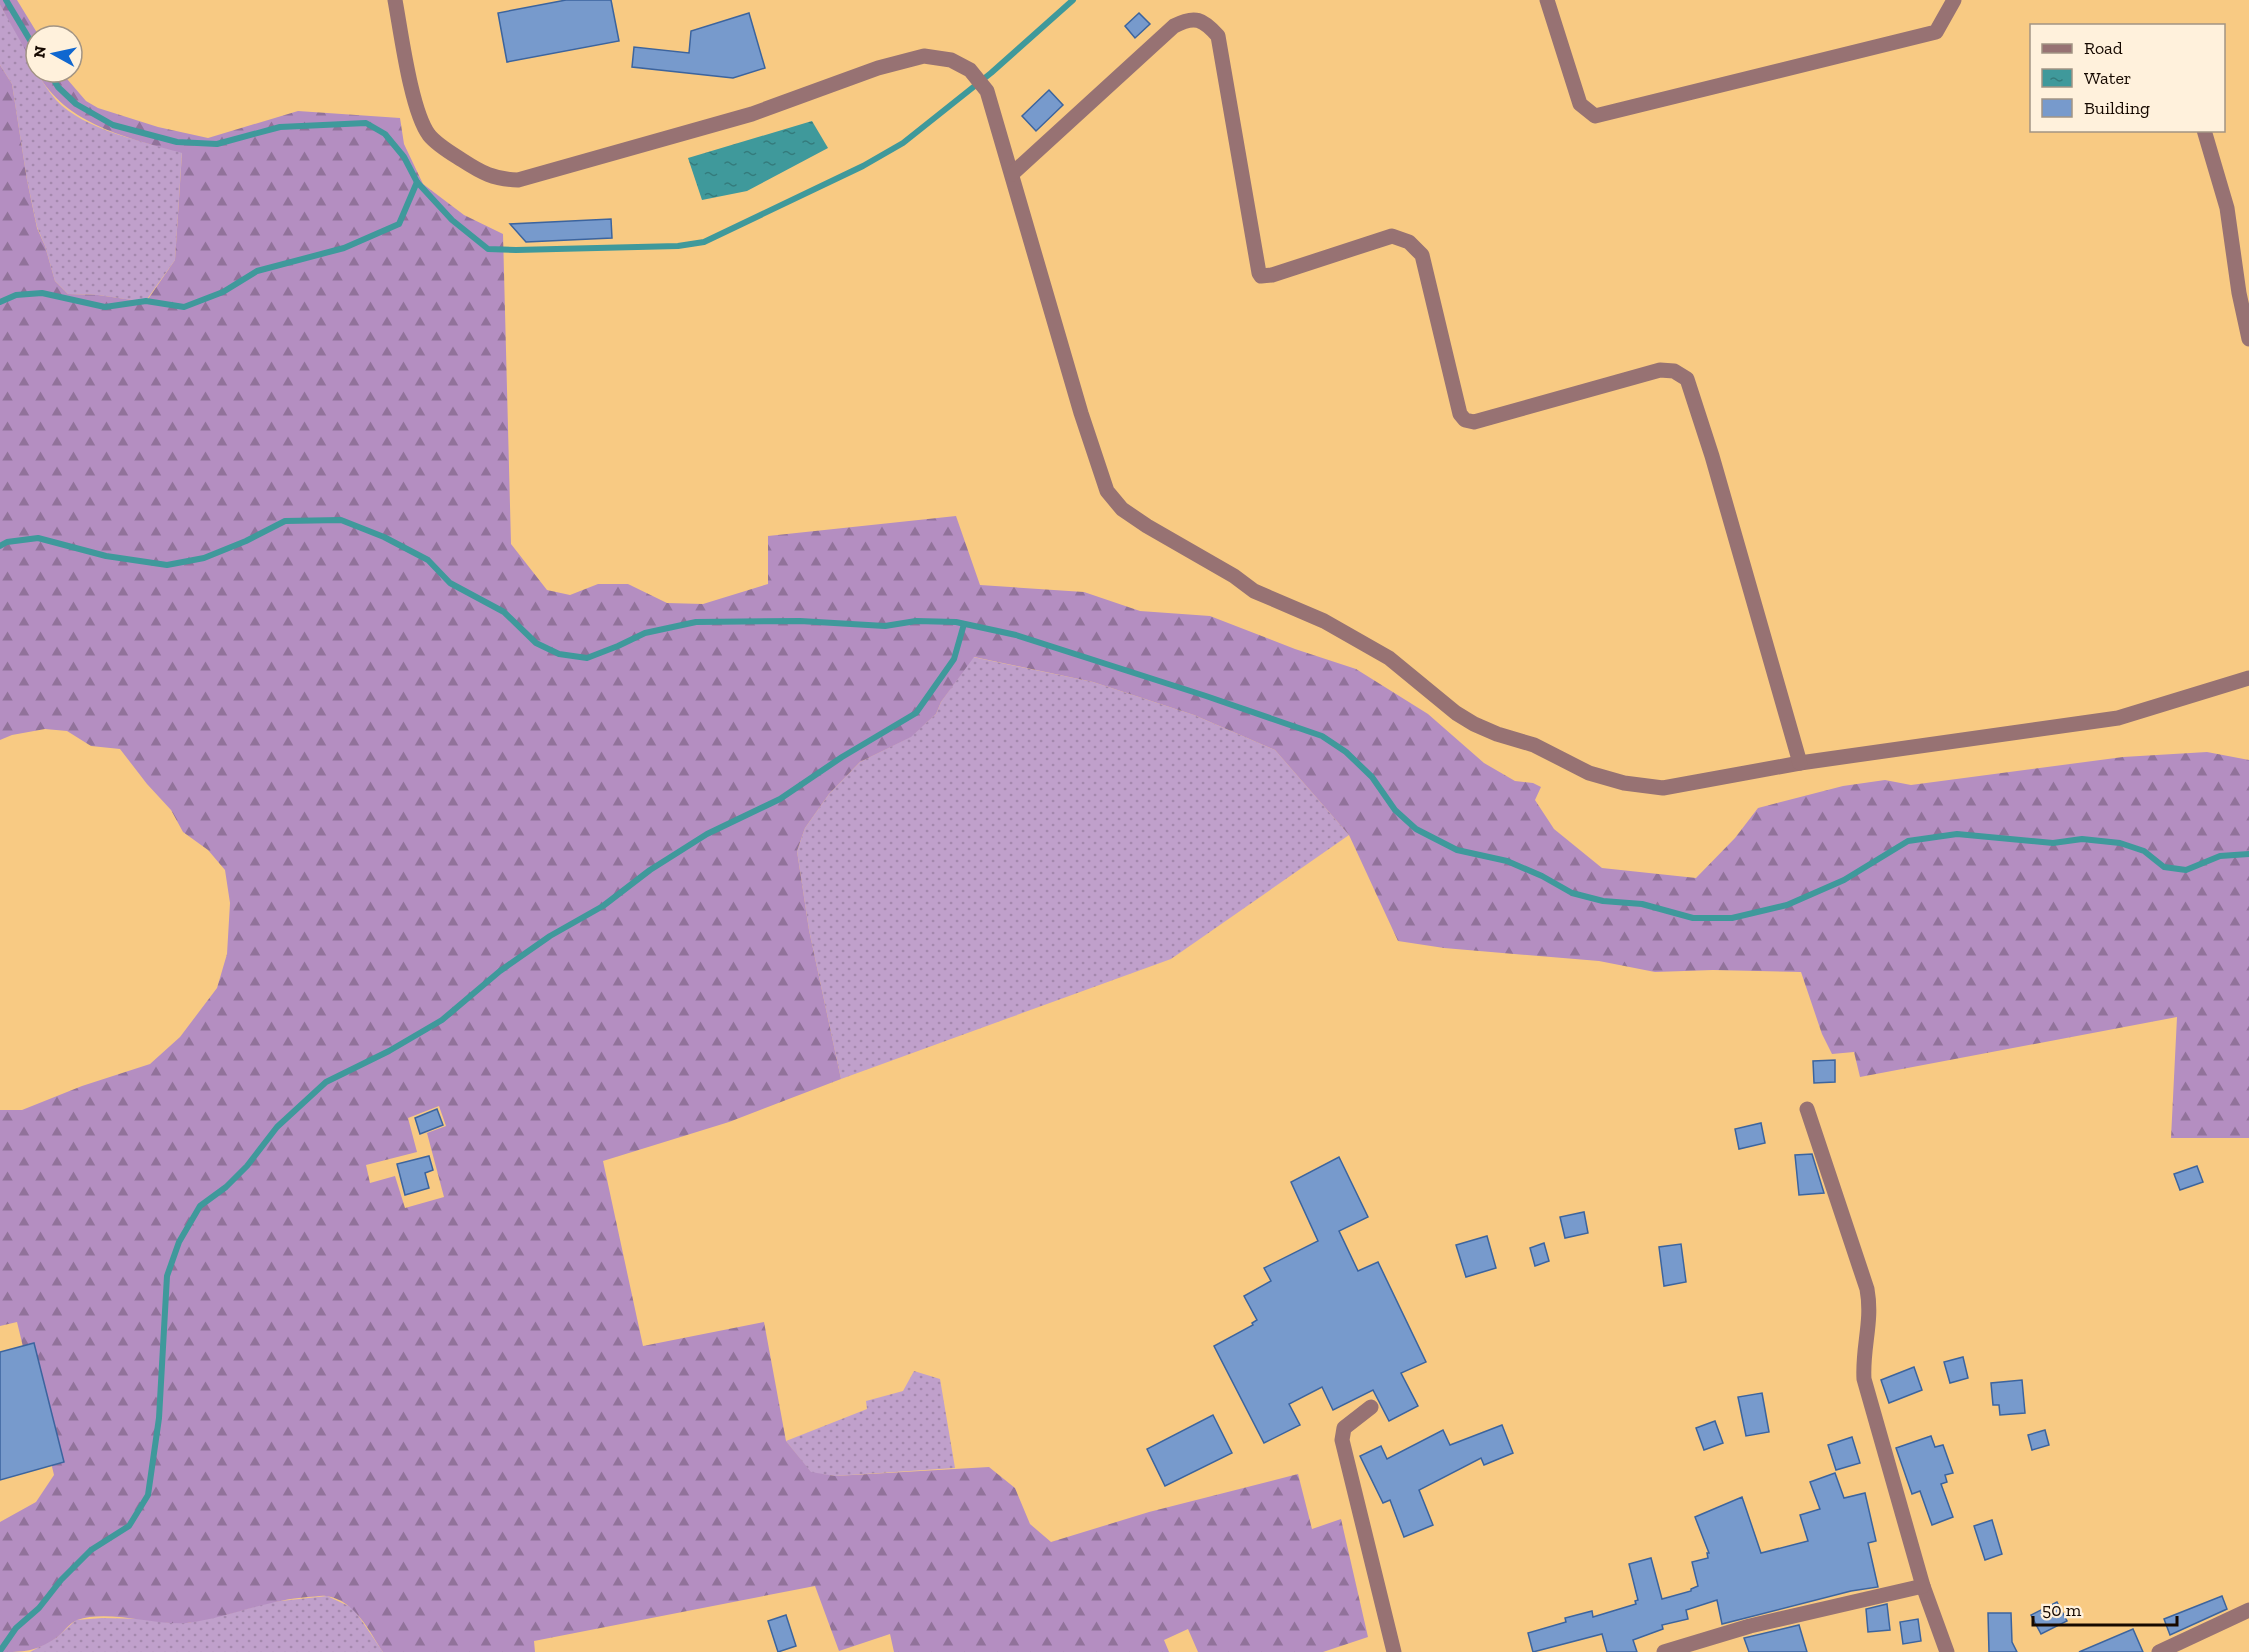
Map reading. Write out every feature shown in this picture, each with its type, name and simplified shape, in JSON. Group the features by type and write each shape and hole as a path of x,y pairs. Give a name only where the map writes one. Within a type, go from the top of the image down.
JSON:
{"street":[{"path":"395,0 414,95 420,118 429,135 448,151 485,175 502,180 518,180 752,114 878,68 924,56 951,60 970,70 987,91 1096,458 1107,491 1122,509 1234,576 1254,591 1348,633 1389,658 1456,713 1474,724 1497,734 1534,745 1589,773 1624,783 1663,788 1800,763 2118,718 2249,678"},
{"path":"1547,0 1580,104 1595,116 1936,32 1954,0"},
{"path":"1012,174 1174,26 1185,20 1198,20 1209,26 1218,36 1261,276 1272,275 1392,236 1409,242 1422,255 1460,414 1465,420 1474,423 1660,370 1674,371 1688,379 1800,763"},
{"path":"2205,132 2227,208 2239,293 2249,339"},
{"path":"1807,1108 1868,1289 1870,1315 1864,1357 1864,1379 1923,1586 1947,1652"},
{"path":"1371,1407 1344,1428 1342,1440 1394,1652"},
{"path":"1664,1652 1750,1626 1923,1586"},
{"path":"2162,1651 2249,1610"}],"shaded area":[{"path":"0,5 24,47 24,84 44,84 56,100 68,110 98,127 115,134 182,152 175,260 145,302 98,295 68,294 55,281 37,227 12,84 0,65"},
{"path":"973,657 1093,682 1194,715 1275,750 1349,835 1171,959 841,1079 809,930 797,851 805,828 829,794 860,762 910,737 936,714 941,702"},
{"path":"914,1371 940,1379 955,1468 835,1476 811,1473 786,1441 867,1409 866,1401 903,1391"},
{"path":"327,1596 353,1608 383,1652 30,1652 56,1638 76,1620 147,1619 187,1623 271,1602"}],"green space":[{"path":"0,0 17,0 32,24 24,24 24,48 0,5"},
{"path":"0,65 12,84 37,228 55,281 68,294 98,295 146,302 175,260 182,153 100,127 64,105 45,84 71,84 86,101 98,108 158,127 208,138 298,111 400,118 404,144 423,184 464,215 503,234 511,544 547,590 570,595 598,584 628,584 667,603 703,604 768,584 768,536 956,516 980,585 1084,592 1140,611 1210,616 1295,649 1356,669 1428,714 1484,763 1515,781 1533,783 1541,787 1535,800 1554,829 1602,868 1696,878 1735,838 1758,808 1843,786 1885,780 1911,785 2123,757 2207,752 2249,760 2249,1138 2171,1138 2177,1017 1860,1077 1854,1052 1832,1054 1822,1034 1801,972 1713,970 1655,972 1599,961 1444,948 1398,941 1349,835 1275,750 1194,715 1093,682 974,657 941,702 936,714 911,737 860,762 829,794 805,828 797,851 809,930 841,1079 729,1122 603,1161 643,1346 764,1322 786,1441 811,1472 835,1476 989,1467 1015,1488 1030,1524 1051,1542 1149,1512 1298,1474 1312,1529 1341,1519 1368,1637 1323,1652 1198,1652 1188,1629 1164,1640 1169,1652 894,1652 890,1634 839,1651 815,1586 534,1641 535,1652 383,1652 353,1610 345,1603 322,1596 277,1602 187,1623 103,1616 90,1617 74,1621 56,1638 35,1649 0,1652 0,1522 36,1502 54,1475 17,1322 0,1326 0,1110 22,1110 82,1086 150,1064 180,1037 217,988 227,954 230,903 225,870 208,850 183,832 171,810 120,749 91,746 67,731 45,729 12,735 0,740","holes":["439,1106 446,1126 427,1133 444,1197 405,1208 395,1176 370,1183 366,1165 417,1152 408,1118"]}],"water":[{"path":"812,121 828,148 747,191 702,200 688,158"}],"building":[{"path":"566,0 611,0 619,41 507,62 498,13"},
{"path":"749,13 765,68 733,78 632,67 634,47 689,53 691,31"},
{"path":"1139,13 1150,24 1135,38 1125,26"},
{"path":"1049,90 1063,105 1036,131 1022,116"},
{"path":"611,219 612,238 526,242 510,224"},
{"path":"1835,1060 1835,1082 1814,1083 1813,1061"},
{"path":"437,1109 443,1125 420,1134 415,1118"},
{"path":"1761,1123 1765,1143 1739,1149 1735,1129"},
{"path":"1812,1154 1824,1193 1799,1195 1795,1155"},
{"path":"429,1156 433,1170 425,1173 429,1188 405,1195 397,1164"},
{"path":"1339,1157 1368,1217 1339,1231 1358,1271 1378,1262 1426,1362 1401,1373 1418,1406 1389,1421 1373,1390 1333,1410 1322,1387 1289,1404 1300,1425 1264,1443 1214,1346 1253,1325 1252,1323 1257,1320 1244,1296 1271,1281 1264,1268 1318,1241 1291,1182"},
{"path":"2197,1166 2203,1182 2180,1190 2174,1174"},
{"path":"1584,1212 1588,1233 1565,1238 1560,1217"},
{"path":"1487,1236 1496,1268 1466,1277 1456,1245"},
{"path":"1544,1243 1549,1261 1535,1266 1530,1248"},
{"path":"1681,1244 1686,1282 1664,1286 1659,1247"},
{"path":"34,1343 64,1462 0,1480 0,1352"},
{"path":"1963,1357 1968,1378 1950,1383 1944,1362"},
{"path":"1914,1367 1922,1390 1889,1403 1881,1380"},
{"path":"2022,1380 2025,1413 2000,1415 1999,1405 1993,1405 1991,1383"},
{"path":"1762,1393 1769,1432 1746,1436 1738,1397"},
{"path":"1213,1415 1232,1453 1165,1486 1147,1449"},
{"path":"1715,1421 1723,1443 1704,1450 1696,1428"},
{"path":"1502,1425 1513,1453 1484,1465 1481,1458 1419,1490 1433,1525 1404,1537 1390,1500 1383,1503 1360,1456 1381,1446 1387,1459 1443,1430 1450,1445"},
{"path":"2045,1430 2049,1445 2032,1450 2028,1435"},
{"path":"1931,1436 1935,1447 1943,1445 1953,1473 1945,1475 1947,1482 1941,1484 1953,1517 1932,1525 1920,1491 1912,1494 1896,1448"},
{"path":"1852,1437 1860,1463 1836,1470 1828,1445"},
{"path":"1835,1473 1844,1498 1865,1493 1876,1541 1868,1543 1878,1587 1851,1591 1722,1624 1717,1600 1686,1610 1688,1619 1662,1625 1663,1629 1633,1640 1637,1652 1607,1652 1602,1634 1533,1652 1528,1633 1566,1622 1565,1618 1592,1611 1593,1617 1636,1604 1635,1601 1638,1600 1629,1564 1651,1558 1662,1599 1691,1591 1698,1586 1692,1562 1708,1558 1707,1553 1709,1553 1695,1517 1742,1497 1761,1553 1808,1541 1800,1515 1820,1509 1810,1482"},
{"path":"1992,1520 2002,1554 1985,1560 1974,1526"},
{"path":"2222,1596 2227,1609 2170,1635 2164,1619"},
{"path":"2057,1602 2067,1621 2041,1634 2031,1615"},
{"path":"1887,1604 1890,1630 1868,1632 1866,1609"},
{"path":"1988,1613 2011,1613 2012,1642 2017,1652 1989,1652"},
{"path":"786,1615 796,1646 778,1652 768,1621"},
{"path":"1918,1619 1921,1641 1903,1644 1900,1622"},
{"path":"1799,1625 1807,1652 1749,1652 1744,1638"},
{"path":"2133,1629 2143,1652 2079,1652"}],"waterway":[{"path":"6,0 24,30"},
{"path":"56,84 76,104 113,125 177,142 217,144 280,127 366,123 385,134 404,157 417,182 452,220 488,249 678,246 704,242 863,166 903,143 991,73 1073,0"},
{"path":"0,302 16,295 42,293 105,307 146,301 184,307 223,292 257,271 344,248 399,224 417,182"},
{"path":"0,546 7,542 38,538 106,556 167,565 204,558 246,541 285,521 341,520 384,537 428,560 450,583 504,612 536,643 559,654 587,658 645,633 696,622 800,621 885,626 916,621 956,622 1016,635 1322,736 1346,752 1372,777 1395,810 1416,829 1457,850 1507,861 1542,876 1572,893 1603,901 1642,904 1693,918 1732,918 1787,905 1844,880 1908,841 1957,834 2053,843 2082,839 2120,843 2144,851 2164,867 2186,870 2220,856 2249,854"},
{"path":"0,1651 16,1628 39,1608 61,1580 91,1550 129,1526 148,1495 159,1418 167,1276 179,1242 200,1206 226,1187 247,1166 277,1127 326,1082 389,1051 442,1020 500,971 550,936 603,906 650,870 707,834 780,799 842,757 916,713 954,659 964,624"}]}
